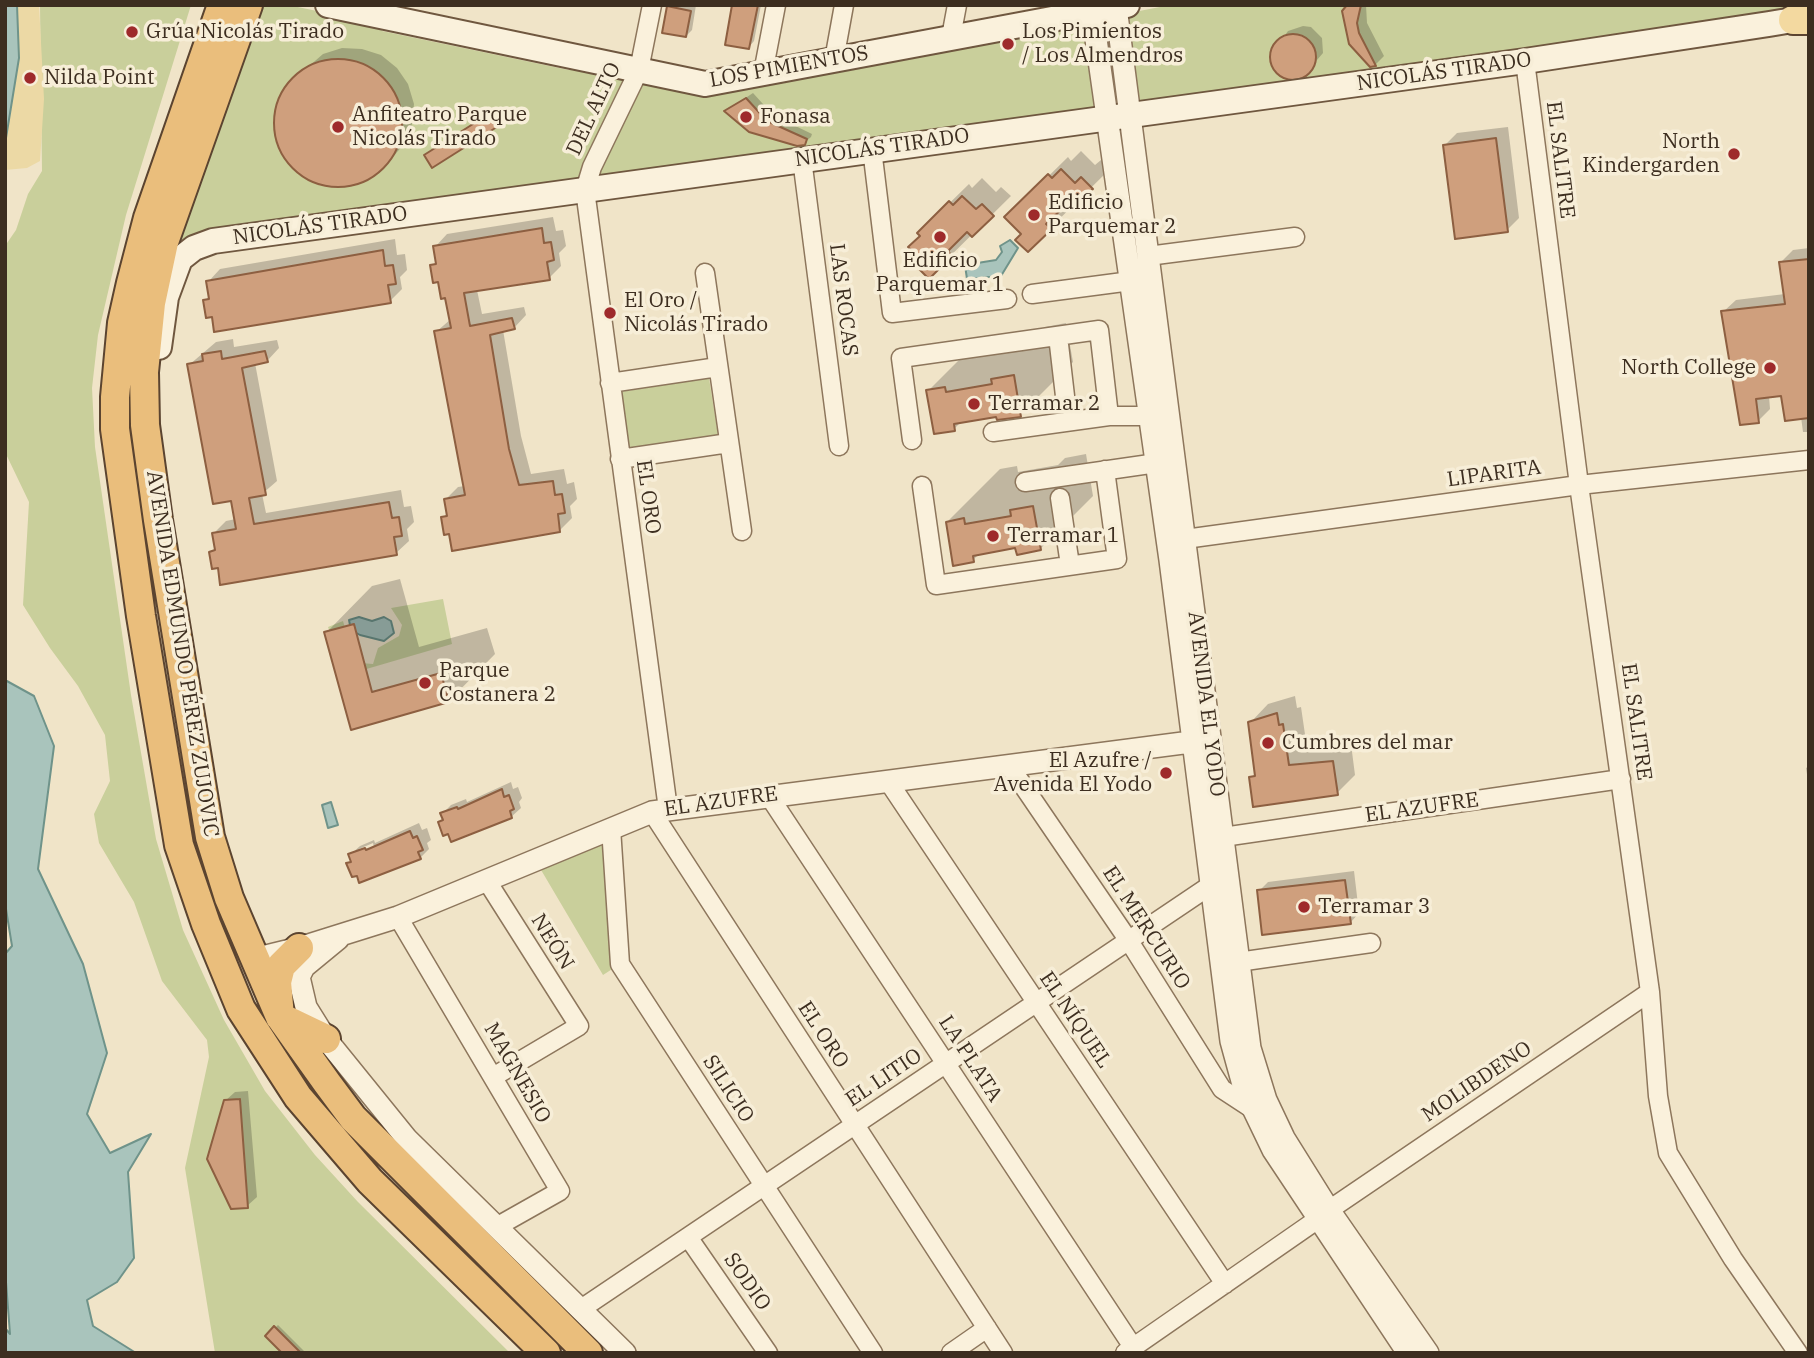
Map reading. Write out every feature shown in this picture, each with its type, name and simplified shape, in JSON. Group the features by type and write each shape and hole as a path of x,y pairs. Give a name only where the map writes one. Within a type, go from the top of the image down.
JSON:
{"highway":[{"name":"AVENIDA EDMUNDO PÉREZ ZUJOVIC","path":"222,5 148,218 122,323 115,397 120,470 162,757 179,845 206,924 241,1009 298,1097 370,1181 546,1353"},
{"name":"AVENIDA EDMUNDO PÉREZ ZUJOVIC","path":"248,5 164,242 151,303 144,396 173,624 210,837 229,898 280,1017 353,1118 588,1353"},
{"path":"206,924 232,950 254,959"},
{"path":"299,948 281,966 277,982 280,1017 326,1039"}],"main road":[{"name":"LOS PIMIENTOS","path":"328,5 705,83 1108,7"},
{"name":"NICOLÁS TIRADO","path":"153,480 158,458 158,355 166,297 180,259 194,248 214,241 1525,61 1805,15"}],"street":[{"name":"DEL ALTO","path":"585,190 592,167 639,70 652,5"},
{"path":"763,73 776,5"},
{"path":"834,60 844,5"},
{"path":"951,37 957,5"},
{"name":"AVENIDA EL YODO","path":"1108,7 1131,281 1157,463 1203,740 1223,837 1250,1048 1266,1100 1284,1138 1324,1215 1408,1353"},
{"name":"EL SALITRE","path":"1525,61 1578,485 1650,992 1658,1096 1668,1153 1733,1259 1798,1353"},
{"name":"AVENIDA EL YODO","path":"1119,118 1148,256 1185,539 1203,740 1211,885 1226,1017 1240,1077 1251,1108 1273,1150 1428,1353"},
{"path":"872,149 892,313 1007,299"},
{"name":"LAS ROCAS","path":"802,159 839,446"},
{"name":"EL ORO","path":"585,190 620,459 660,810 855,1125 1003,1353"},
{"path":"1148,256 1294,237"},
{"path":"705,272 742,531"},
{"path":"1032,294 1131,281"},
{"path":"912,440 901,358 1099,330 1110,416"},
{"path":"1058,336 1065,396"},
{"path":"610,383 718,367"},
{"path":"993,432 1110,416 1150,416"},
{"path":"620,459 729,443"},
{"name":"LIPARITA","path":"1185,539 1578,485 1809,460"},
{"path":"1025,482 1157,463"},
{"path":"922,486 936,585 1117,559 1104,470"},
{"path":"1060,498 1070,565"},
{"name":"EL AZUFRE","path":"254,959 299,948 398,916 487,881 534,858 660,810 1203,740"},
{"name":"EL MERCURIO","path":"1009,765 1129,941 1222,1089 1251,1108"},
{"name":"EL AZUFRE","path":"1223,837 1621,779"},
{"name":"EL NÍQUEL","path":"888,781 1225,1284"},
{"name":"LA PLATA","path":"769,796 946,1063 1129,1350"},
{"name":"SILICIO","path":"611,828 620,964 873,1353"},
{"name":"NEÓN","path":"487,881 579,1027 494,1077"},
{"name":"EL LITIO","path":"581,1310 1211,885"},
{"name":"MAGNESIO","path":"398,916 560,1191 498,1226"},
{"path":"343,934 304,967 299,977 306,1007 326,1039 407,1139 625,1353"},
{"path":"1238,962 1371,943"},
{"name":"MOLIBDENO","path":"1129,1350 1650,992"},
{"name":"SODIO","path":"688,1237 768,1353"},
{"path":"951,1353 987,1328"}],"green space":[{"path":"40,5 191,5 126,215 98,335 92,388 95,447 131,695 156,839 183,930 224,1020 265,1091 315,1155 358,1202 510,1353 215,1353 185,1168 209,1057 207,1040 162,981 134,902 99,843 94,814 110,781 105,735 78,686 23,605 29,502 5,452 5,246 16,230 28,194 42,171"},
{"path":"260,5 288,5 380,24 382,31 569,70 585,67 651,82 1022,34 1170,5 1798,5 1779,13 182,241 179,237"},
{"path":"709,378 718,435 628,448 620,392"},
{"path":"443,599 452,644 346,675 328,627 343,621 353,655 361,663 373,664 378,648 399,636 402,625 391,608"},
{"path":"611,828 620,964 603,975 534,858"}],"sand":[{"name":"Nilda Point","path":"17,5 39,5 44,99 40,161 27,168 5,170 5,144 19,58"}],"water":[{"path":"5,5 17,5 19,58 5,144"},
{"path":"1010,240 1018,248 1001,276 967,279 965,265 996,260 1002,252 1000,246"},
{"path":"359,617 372,621 384,617 391,621 394,633 384,641 360,635 351,630 349,620"},
{"path":"5,680 34,696 54,746 38,869 83,964 107,1053 87,1114 110,1153 151,1134 128,1172 134,1258 117,1282 87,1300 93,1326 136,1353 5,1353 5,1328 10,1334 5,1269 5,954 12,946 5,903"},
{"path":"331,802 338,825 328,828 322,805"}],"building":[{"path":"732,5 758,5 749,49 725,45"},
{"path":"1347,5 1361,5 1357,23 1359,33 1376,66 1370,67 1349,44 1342,11"},
{"path":"667,6 691,11 686,37 662,33"},
{"path":"1293,34 1309,41 1316,57 1309,73 1293,80 1277,73 1270,57 1277,41"},
{"name":"Anfiteatro Parque Nicolás Tirado","path":"338,59 362,64 383,78 397,99 402,123 397,147 383,168 362,182 338,187 314,182 293,168 279,147 274,123 279,99 293,78 314,64"},
{"name":"Fonasa","path":"746,98 767,121 807,139 805,145 797,146 749,132 724,111"},
{"path":"492,112 500,125 432,168 424,155"},
{"path":"1496,138 1508,232 1455,239 1443,145"},
{"name":"Edificio Parquemar 2","path":"1061,169 1075,183 1081,177 1093,189 1071,210 1066,205 1046,224 1052,229 1028,252 1015,240 1021,234 1004,217 1048,174 1052,178"},
{"name":"Edificio Parquemar 1","path":"962,196 976,209 982,204 994,216 972,237 967,232 948,251 952,256 929,279 916,266 922,260 908,247 920,236 917,233 949,201 953,205"},
{"path":"542,228 544,243 551,242 554,260 547,262 550,280 464,293 470,326 512,318 515,329 490,335 509,449 519,485 553,481 555,495 562,494 565,513 558,514 560,532 452,551 449,534 444,535 441,517 447,516 444,499 465,495 434,331 451,328 445,298 441,299 438,282 433,283 430,265 436,264 433,246"},
{"path":"383,250 385,266 393,265 396,284 388,285 391,303 214,332 212,317 206,318 203,300 209,299 206,281"},
{"name":"North College","path":"1809,259 1809,418 1785,421 1781,396 1756,399 1759,423 1740,425 1721,311 1785,304 1779,262"},
{"path":"221,351 222,359 265,351 268,362 242,368 266,495 249,498 254,524 389,502 392,518 399,517 402,536 394,537 397,555 220,585 218,568 212,569 209,552 215,550 212,533 236,529 231,501 213,504 187,364 203,361 202,354"},
{"name":"Terramar 2","path":"1014,375 1021,417 997,420 996,417 954,424 955,431 934,434 926,390 945,387 946,392 992,384 991,379"},
{"name":"Terramar 1","path":"1033,506 1041,550 1017,555 1015,548 973,556 974,562 953,566 946,522 964,518 965,524 1011,516 1010,510"},
{"name":"Parque Costanera 2","path":"354,624 372,692 441,673 449,702 351,730 324,632"},
{"name":"Cumbres del mar","path":"1277,713 1279,725 1283,724 1289,765 1333,761 1338,795 1253,807 1249,777 1255,776 1248,722"},
{"path":"502,789 504,797 509,795 514,809 510,811 512,818 451,842 448,834 443,836 438,822 443,820 440,813 457,807 458,809"},
{"path":"410,831 413,838 417,836 423,850 418,852 421,859 359,883 357,876 352,877 346,863 351,862 348,854 365,848 366,850"},
{"name":"Terramar 3","path":"1345,880 1351,924 1262,935 1257,890"},
{"path":"240,1099 248,1208 231,1209 207,1159 224,1100"},
{"path":"274,1326 301,1353 282,1353 265,1336"}],"place":[{"name":"Grúa Nicolás Tirado","path":"132,32"},
{"name":"Los Pimientos / Los Almendros","path":"1008,44"},
{"name":"Nilda Point","path":"30,78"},
{"name":"Fonasa","path":"746,117"},
{"name":"Anfiteatro Parque Nicolás Tirado","path":"338,127"},
{"name":"North Kindergarden","path":"1734,154"},
{"name":"Edificio Parquemar 2","path":"1034,215"},
{"name":"Edificio Parquemar 1","path":"940,237"},
{"name":"El Oro / Nicolás Tirado","path":"610,313"},
{"name":"North College","path":"1770,368"},
{"name":"Terramar 2","path":"974,404"},
{"name":"Terramar 1","path":"993,536"},
{"name":"Parque Costanera 2","path":"425,683"},
{"name":"Cumbres del mar","path":"1268,743"},
{"name":"El Azufre / Avenida El Yodo","path":"1166,773"},
{"name":"Terramar 3","path":"1304,907"}]}
